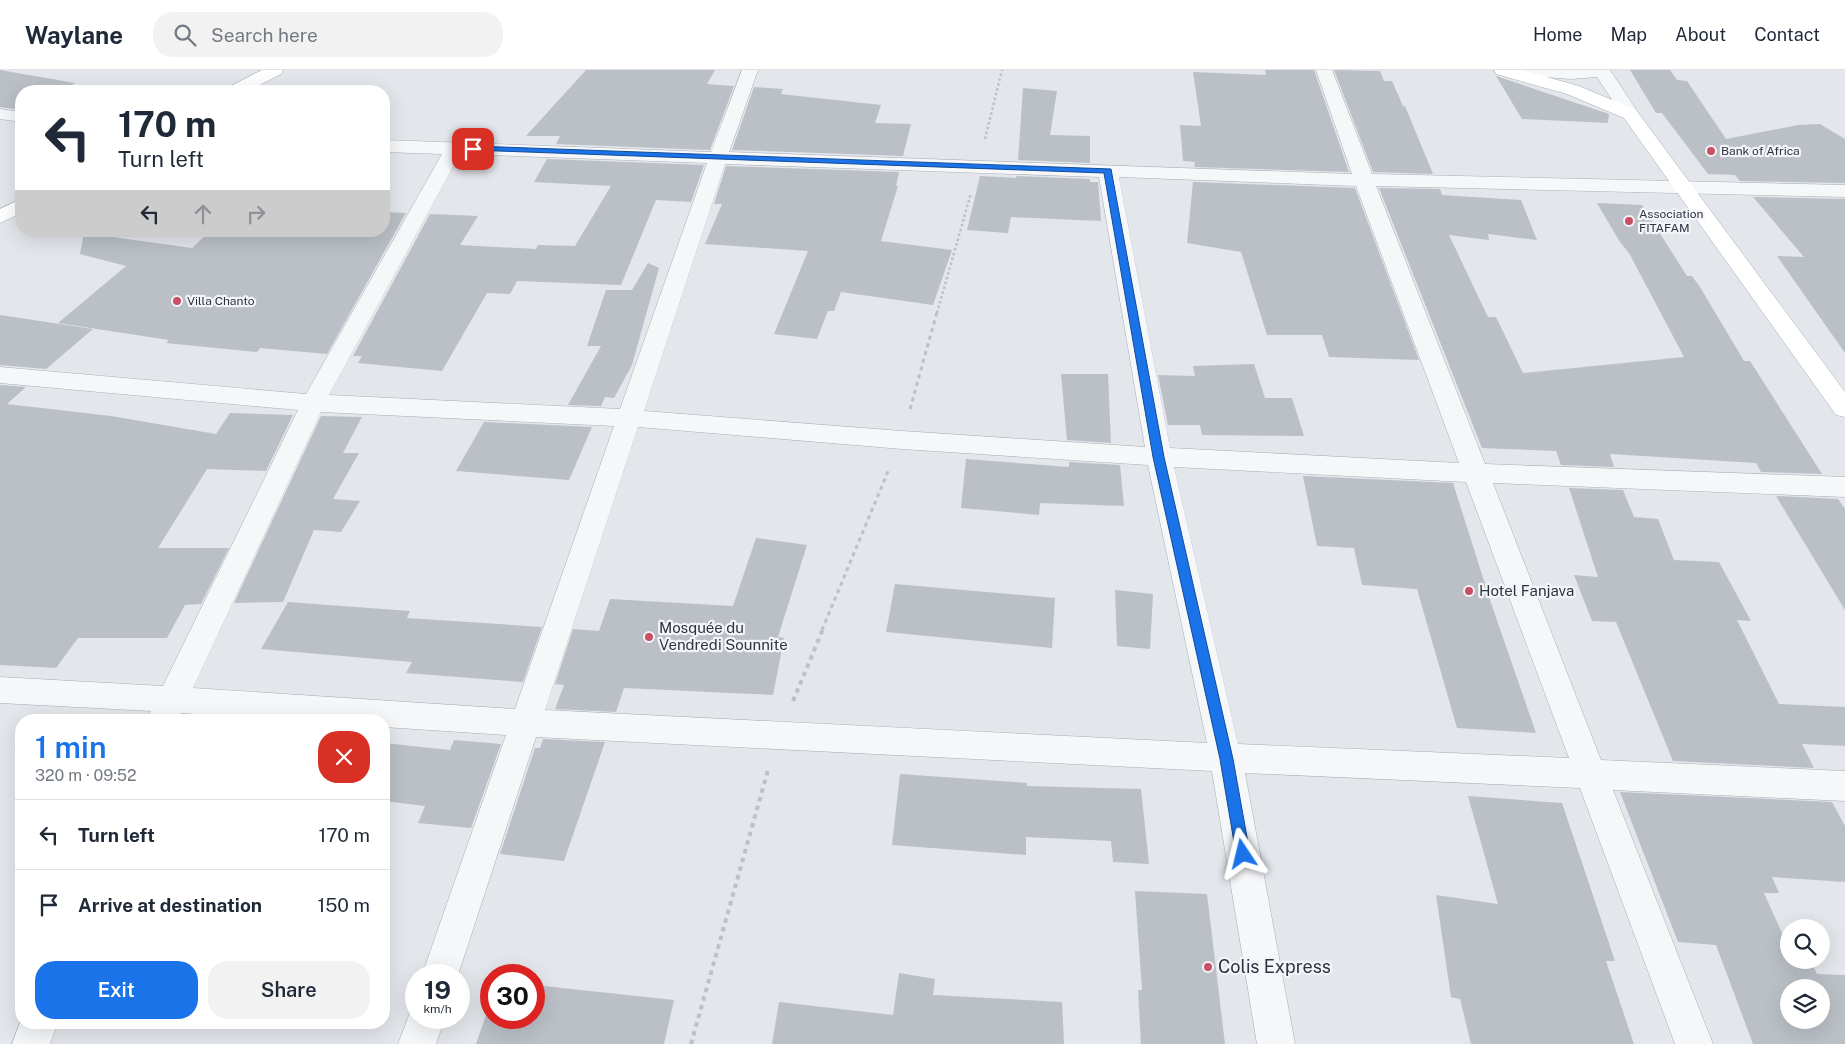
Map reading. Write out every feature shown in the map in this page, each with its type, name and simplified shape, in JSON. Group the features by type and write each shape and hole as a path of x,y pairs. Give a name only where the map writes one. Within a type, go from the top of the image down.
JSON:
{"main road":[{"path":"246,85 275,70"},
{"path":"1502,70 1573,90 1630,114 1845,410"},
{"path":"0,217 15,208"}],"street":[{"path":"444,964 718,157 750,70"},
{"path":"1324,70 1589,773 1694,1044"},
{"path":"1518,70 1571,74 1602,70 1630,114"},
{"path":"0,114 15,116"},
{"path":"390,146 1364,180 1845,191"},
{"path":"167,709 313,402 454,148"},
{"path":"1108,171 1158,457 1226,759 1276,1044"},
{"path":"0,375 313,402 629,418 902,440 1158,457 1476,473 1845,487"},
{"path":"0,690 167,709 295,714"},
{"path":"390,718 1226,759 1589,773 1845,786"},
{"path":"31,1044 37,1029"},
{"path":"417,1044 422,1029"}],"path":[{"path":"691,1044 778,736 902,440 978,166 1002,70"}],"building":[{"path":"0,70 75,83 72,85 15,85 15,109 0,107"},
{"path":"586,70 715,70 707,84 734,86 710,150 556,144 560,136 526,136"},
{"path":"1265,70 1314,70 1349,172 1194,167 1195,162 1183,161 1180,125 1201,126 1193,72 1266,75"},
{"path":"1334,70 1380,71 1384,81 1392,81 1403,106 1405,106 1433,174 1373,172"},
{"path":"1630,70 1670,70 1677,80 1687,81 1726,139 1798,125 1820,124 1845,139 1845,183 1740,181 1735,175 1708,174 1662,113 1656,113"},
{"path":"1496,76 1609,114 1608,123 1522,119"},
{"path":"754,87 783,89 781,94 881,105 875,123 911,124 903,156 732,150"},
{"path":"1023,88 1057,91 1050,135 1090,136 1090,163 1018,160"},
{"path":"547,159 704,165 691,202 656,200 621,285 517,281 510,294 487,293 442,371 358,363 362,356 353,356 430,214 478,216 460,245 536,249 538,245 575,246 611,186 534,182"},
{"path":"726,166 899,172 896,186 898,186 881,241 952,250 933,305 841,292 834,311 828,311 817,339 774,334 808,251 705,244 722,204 714,204"},
{"path":"980,176 1090,179 1090,182 1098,182 1101,221 1011,217 1008,233 967,230"},
{"path":"1193,182 1355,188 1419,360 1329,357 1322,335 1267,335 1241,252 1187,243"},
{"path":"1379,188 1440,189 1442,195 1521,200 1537,240 1488,234 1489,240 1449,235 1488,317 1496,317 1523,373 1684,357 1629,253 1620,242 1597,203 1642,205 1687,276 1692,276 1700,287 1744,361 1750,361 1822,474 1761,472 1756,463 1610,454 1614,467 1561,465 1556,451 1482,448"},
{"path":"1753,197 1845,199 1845,353 1777,256 1804,257"},
{"path":"390,212 406,213 327,354 260,348 257,352 166,343 169,340 58,323 126,266 80,254 83,237 113,237 192,248 204,237 390,237"},
{"path":"648,263 659,268 632,365 614,398 605,397 601,406 568,405 601,346 587,346 606,290 632,290"},
{"path":"0,315 93,329 46,369 0,365"},
{"path":"1254,364 1265,398 1292,398 1304,436 1202,435 1200,425 1168,425 1158,375 1195,376 1193,366"},
{"path":"1061,374 1108,374 1111,443 1067,440"},
{"path":"0,385 26,387 7,404 111,416 216,434 230,413 293,415 266,471 207,469 158,548 229,548 201,604 185,605 167,638 78,638 56,668 0,665"},
{"path":"321,416 362,417 343,453 359,453 333,499 360,501 341,532 314,530 283,602 234,603"},
{"path":"484,422 592,427 569,480 456,471"},
{"path":"966,459 1069,467 1069,462 1120,465 1124,506 1040,503 1039,515 961,508"},
{"path":"1303,476 1453,483 1491,603 1536,733 1457,728 1417,589 1362,585 1354,548 1317,546"},
{"path":"1569,488 1623,490 1634,517 1658,519 1674,560 1719,562 1751,621 1737,620 1779,704 1845,707 1845,746 1802,744 1814,768 1673,761 1616,622 1592,621 1574,575 1598,577"},
{"path":"1776,496 1838,499 1845,509 1845,610"},
{"path":"756,538 807,545 778,637 784,638 773,695 624,688 616,712 555,709 564,685 555,684 573,629 599,631 610,599 733,606"},
{"path":"895,584 1055,598 1052,648 886,632"},
{"path":"1115,590 1153,594 1150,649 1117,646"},
{"path":"288,602 410,611 407,618 542,627 523,682 406,673 412,662 261,649"},
{"path":"543,739 605,742 564,861 500,854 535,748 540,748"},
{"path":"454,740 501,744 471,828 418,823 425,806 390,802 390,744 450,750"},
{"path":"900,774 1027,783 1027,786 1141,789 1149,864 1113,862 1111,841 1026,837 1026,855 892,845"},
{"path":"1620,792 1832,802 1845,826 1845,882 1772,877 1779,893 1764,893 1780,929 1780,969 1814,969 1817,974 1845,975 1845,1044 1753,1044 1716,945 1678,942"},
{"path":"1468,796 1562,803 1615,961 1606,961 1634,1044 1471,1044 1460,999 1451,997 1436,895 1498,904"},
{"path":"1135,891 1207,894 1225,1044 1141,1044 1138,990 1142,990"},
{"path":"899,973 935,979 933,995 1062,1002 1064,1044 772,1044 779,1002 893,1015"},
{"path":"545,986 674,1000 664,1044 476,1044 481,1029 545,1029"}],"place":[{"name":"Bank of Africa","path":"1711,151"},
{"name":"Association FITAFAM","path":"1629,221"},
{"name":"Villa Chanto","path":"177,301"},
{"name":"Hotel Fanjava","path":"1469,591"},
{"name":"Mosquée du Vendredi Sounnite","path":"649,637"},
{"name":"Colis Express","path":"1208,967"}],"route":[{"path":"473,149 1108,171 1158,457 1226,759 1243,854"}]}
